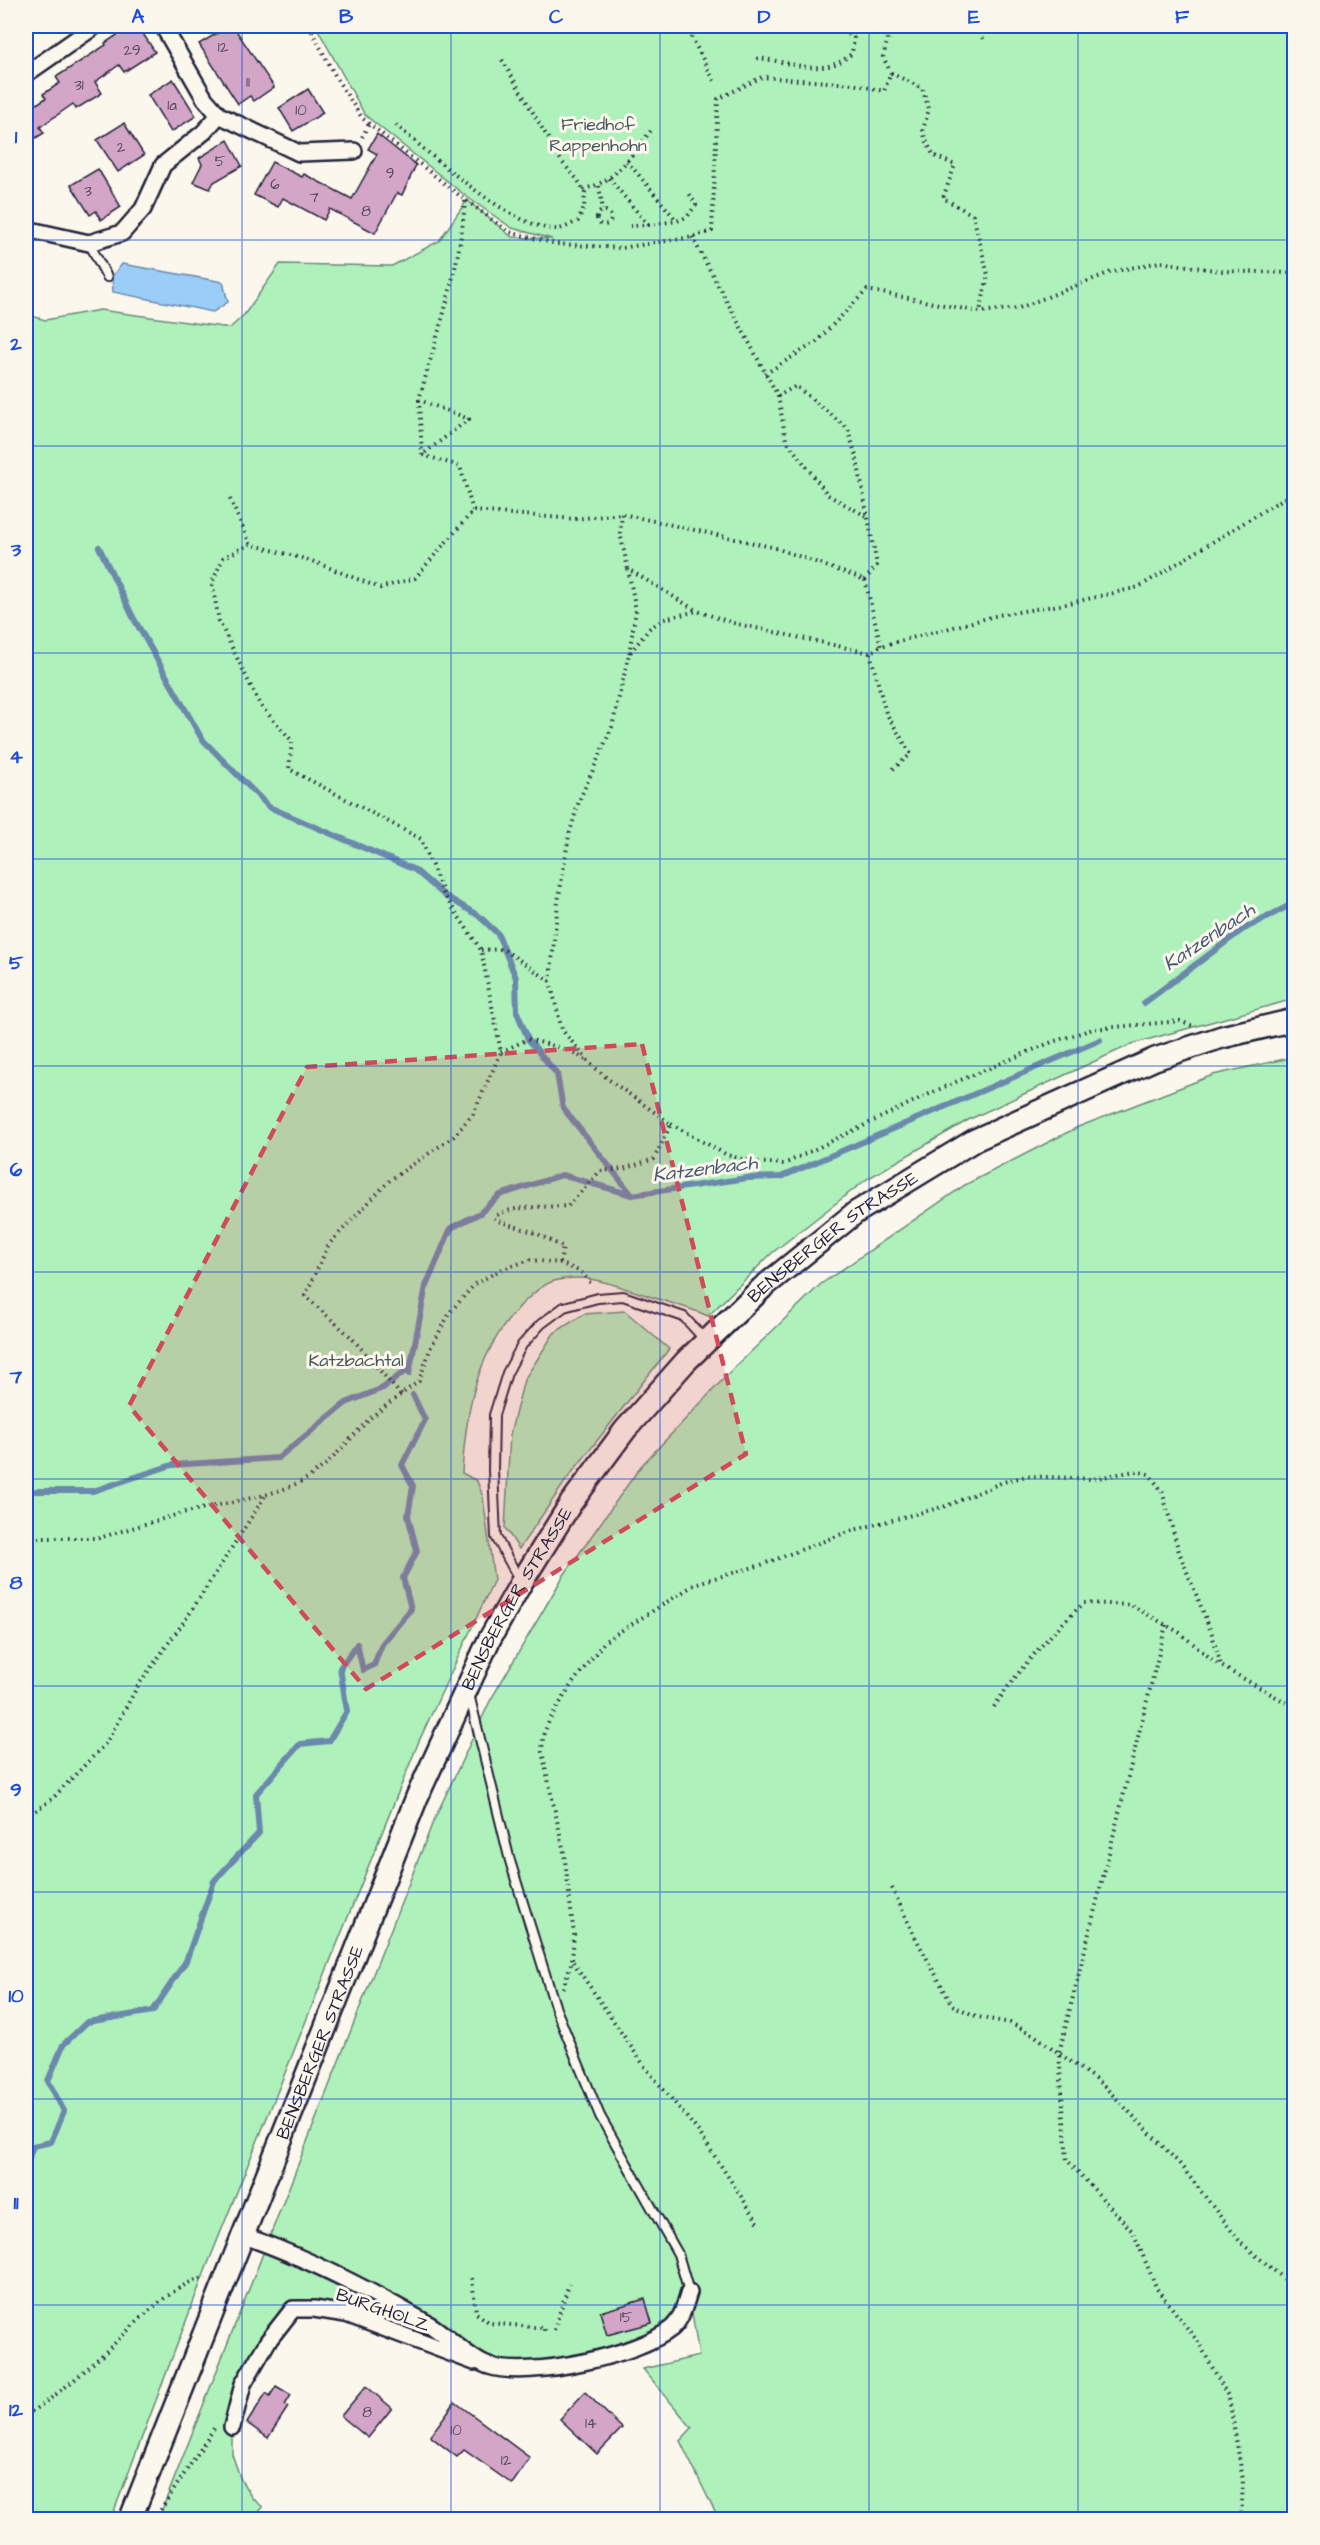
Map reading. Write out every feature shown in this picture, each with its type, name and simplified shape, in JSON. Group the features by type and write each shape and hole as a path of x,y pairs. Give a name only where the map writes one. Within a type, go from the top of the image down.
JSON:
{"main road":[{"name":"BENSBERGER STRASSE","path":"130,2520 417,1797 467,1684 521,1583 598,1464 705,1340 762,1288 855,1213 933,1164 1009,1123 1155,1059 1222,1037 1294,1020"}],"street":[{"path":"26,74 95,26"},
{"path":"163,26 205,99 219,115 299,153 354,151"},
{"path":"26,229 89,243 122,233 144,209 163,165 204,132 219,115"},
{"name":"BURGHOLZ","path":"242,2235 291,2252 429,2324 485,2366"},
{"name":"BURGHOLZ","path":"225,2425 243,2384 274,2331 293,2309 314,2309 346,2314 485,2366 502,2370 534,2369 588,2361 647,2344 673,2327 683,2311 689,2292"}],"lane":[{"path":"89,243 108,277"},
{"path":"521,1583 496,1537 493,1470 494,1415 507,1373 522,1345 541,1324 564,1307 598,1298 623,1296 684,1317 705,1340"},
{"path":"467,1684 510,1861 556,2009 600,2116 678,2254 689,2292"}],"path":[{"path":"309,26 338,81 362,118 509,232 557,244 621,248 692,237 712,231 718,99 762,77 852,84 884,91 891,73"},
{"path":"686,26 714,81"},
{"path":"832,26 854,37"},
{"path":"757,58 805,67 832,68 852,53 854,37 852,26"},
{"path":"891,26 883,57 891,73 922,88 929,109 923,130 925,138 933,155 955,165 943,198 973,215 988,275 980,312"},
{"path":"980,26 983,40"},
{"path":"396,125 469,186 518,217 556,229 578,221 584,208 583,189 562,162 501,58"},
{"path":"583,189 599,186 609,178 627,161 653,128"},
{"path":"627,161 677,221"},
{"path":"609,178 648,225"},
{"path":"599,186 603,210"},
{"path":"630,226 677,221 687,217 696,205 688,193"},
{"path":"422,455 419,400 444,318 463,231 465,200"},
{"path":"692,237 778,396 786,440 828,495 867,516"},
{"path":"765,374 816,342 867,290 980,312 1019,308 1111,272 1160,262 1221,271 1294,273"},
{"path":"778,396 796,386 848,429 857,460 877,566 865,580"},
{"path":"419,400 469,418 422,455"},
{"path":"422,455 460,466 473,512"},
{"path":"628,569 697,611 733,623 870,653 881,646 999,615 1066,604 1139,586 1294,492"},
{"path":"230,499 250,544"},
{"path":"473,512 576,519 622,514 776,548 865,580"},
{"path":"401,1395 352,1338 305,1296 329,1244 336,1236 390,1180 453,1137 473,1114 501,1052 481,950 444,895 420,839 289,769 292,741 260,705 219,621 212,583 223,558 250,544 312,561 380,588 414,578 473,512"},
{"path":"622,514 620,533 636,610 629,654 612,727 579,801 569,836 558,902 550,981 562,1030 589,1062 608,1079 671,1124 727,1155 753,1162 784,1164 944,1087 1052,1042 1093,1029 1180,1021 1222,1037"},
{"path":"865,580 881,646"},
{"path":"629,654 650,628 664,619 697,611"},
{"path":"870,653 886,713 911,754 893,769"},
{"path":"481,950 503,950 550,981"},
{"path":"501,1052 528,1039 569,1050 589,1062"},
{"path":"560,1263 562,1247 536,1233 494,1218 508,1211 568,1206 600,1171 623,1169 654,1159 671,1124"},
{"path":"26,1538 99,1538 182,1513 265,1496 308,1478 347,1444 370,1418 419,1381 430,1350 451,1311 476,1284 500,1270 530,1260 560,1263 582,1272 590,1280 598,1298"},
{"path":"556,2009 573,1961 574,1935 564,1852 542,1752 543,1736 571,1685 605,1641 697,1583 761,1565 849,1531 946,1506 1003,1482 1026,1476 1092,1479 1135,1471 1149,1474 1162,1491 1179,1552 1212,1634 1221,1666"},
{"path":"26,1818 53,1798 106,1743 139,1684 188,1616 265,1496"},
{"path":"994,1707 1014,1676 1051,1633 1084,1604 1131,1605 1166,1625 1221,1666 1294,1707"},
{"path":"1166,1625 1059,2053 1067,2160 1133,2232 1157,2289 1199,2343 1229,2398 1244,2480 1241,2520"},
{"path":"892,1888 913,1934 952,2005 978,2017 1018,2027 1034,2035 1103,2085 1179,2163 1241,2243 1294,2287"},
{"path":"573,1961 645,2067 698,2131 760,2225"},
{"path":"26,2415 50,2400 152,2308 200,2278 225,2277"},
{"path":"472,2278 476,2313 490,2323 544,2328 544,2333"},
{"path":"554,2330 569,2284"},
{"path":"154,2520 225,2425"}],"highlighted area":[{"path":"642,1044 746,1454 366,1689 129,1406 307,1067"}],"green space":[{"path":"316,26 1294,26 1294,999 1132,1044 970,1119 867,1179 772,1253 708,1316 610,1284 577,1278 549,1283 521,1305 493,1342 484,1362 471,1404 464,1449 462,1473 477,1481 483,1497 494,1580 419,1741 205,2271 111,2519 26,2519 26,314 45,320 100,310 230,328 244,315 280,264 392,266 439,241 467,200 512,237 552,239 512,228 467,197 365,115"},
{"path":"1294,1057 1294,2519 741,2520 739,2517 717,2516 680,2441 692,2428 643,2369 699,2356 689,2294 683,2311 647,2344 502,2370 346,2314 293,2309 268,2341 232,2427 232,2454 241,2480 252,2498 263,2507 253,2519 158,2520 433,1822 490,1701 564,1575 641,1466 732,1370 821,1284 965,1185 1078,1127 1213,1075"},
{"path":"625,1311 669,1349 567,1479 519,1549 505,1528 510,1434 524,1380 554,1333 584,1314"}],"water":[{"path":"122,264 223,282 228,302 213,312 113,292 112,276"}],"building":[{"path":"131,26 138,26 155,52 124,72 119,65 95,82 102,93 76,109 73,104 40,127 44,133 26,144 26,103 29,109 46,98 43,94 60,83 56,77"},
{"path":"229,26 233,26 274,87 254,101 250,96 238,104 199,44"},
{"path":"173,79 196,116 171,132 148,95"},
{"path":"308,89 323,113 293,131 279,108"},
{"path":"124,123 144,155 118,172 97,140"},
{"path":"377,134 416,165 402,195 397,193 375,233 330,209 324,220 283,198 278,207 254,195 272,162 302,177 304,174 352,199 377,154 368,149"},
{"path":"228,140 242,166 214,182 210,189 193,182 202,164 199,158"},
{"path":"98,169 121,207 101,220 96,211 90,215 71,185"},
{"path":"645,2299 652,2323 607,2335 600,2312"},
{"path":"276,2386 291,2395 285,2405 288,2407 268,2438 247,2423 266,2393 270,2396"},
{"path":"366,2386 392,2408 368,2438 341,2416"},
{"path":"585,2392 622,2428 597,2454 560,2419"},
{"path":"455,2402 530,2458 512,2484 464,2450 457,2457 430,2436"}],"waterway":[{"path":"99,547 133,617 202,739 269,807 415,870 444,895 479,916 498,934 516,978 517,1012 528,1039 557,1074 563,1108 632,1195"},
{"name":"Katzenbach","path":"1144,1003 1242,930 1294,903"},
{"name":"Katzenbach","path":"409,1374 426,1286 451,1228 480,1213 500,1195 562,1175 632,1195 747,1178 781,1177 1100,1040"},
{"name":"Katzenbach","path":"26,1491 93,1491 172,1465 278,1458 346,1403 383,1388 408,1369"},
{"name":"Katzenbach","path":"26,2166 33,2146 51,2142 64,2111 48,2081 63,2045 87,2022 153,2011 186,1961 214,1881 259,1833 256,1794 300,1744 329,1741 347,1711 340,1668 357,1644 363,1670 374,1665 382,1644 411,1609 403,1578 417,1551 408,1516 413,1486 402,1465 425,1420 413,1395"}],"park label":[{"name":"Friedhof Rappenhohn","path":"598,134"},
{"name":"Katzbachtal","path":"356,1360"}]}
